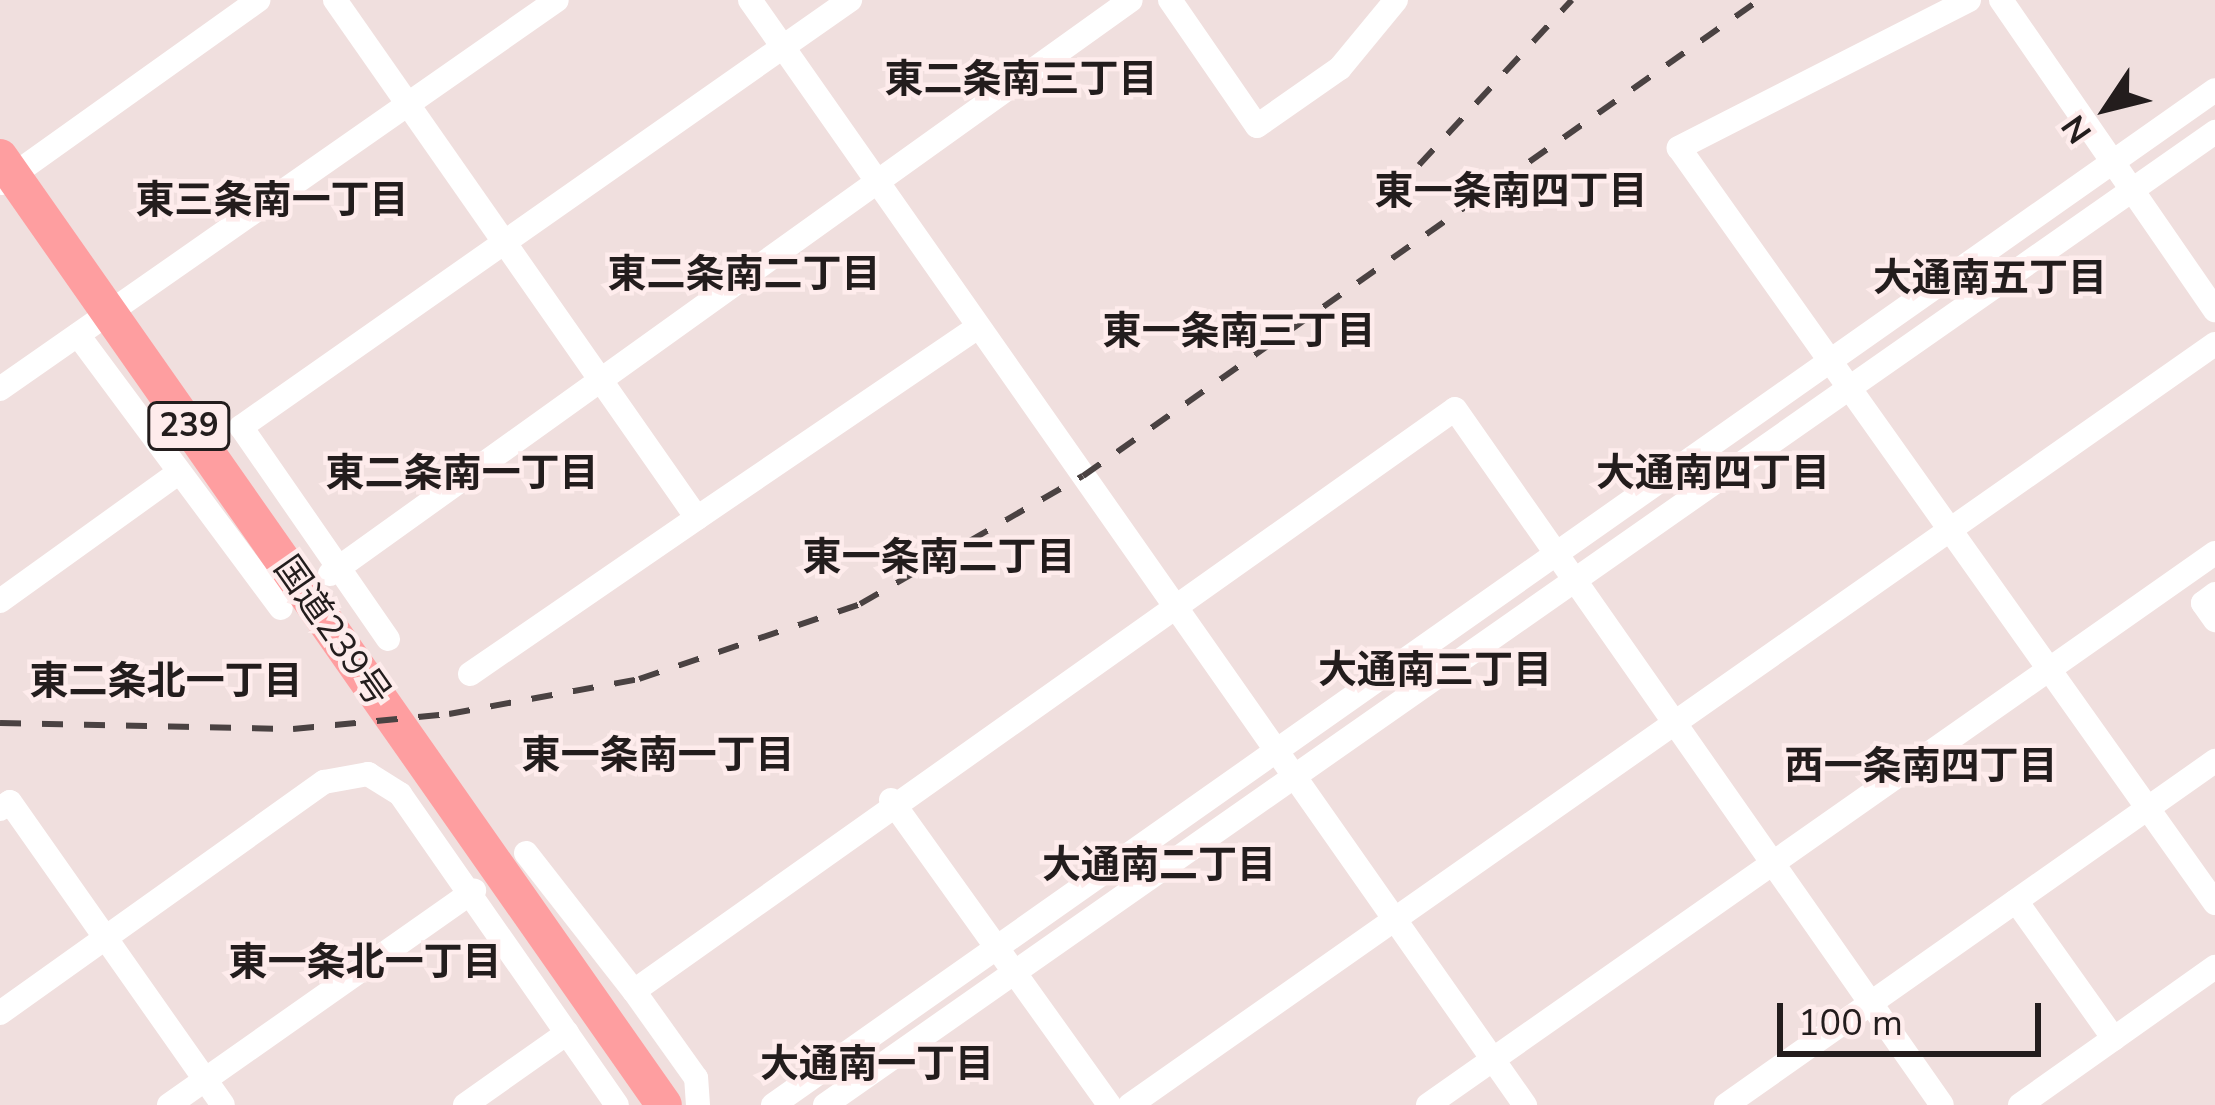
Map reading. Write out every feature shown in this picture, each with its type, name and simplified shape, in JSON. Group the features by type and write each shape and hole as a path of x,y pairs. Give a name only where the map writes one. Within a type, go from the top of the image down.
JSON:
{"highway":[{"name":"国道239号","path":"4,172 110,313 664,1105"}],"street":[{"path":"4,172 259,0"},
{"path":"335,0 698,518"},
{"path":"0,389 556,0"},
{"path":"750,0 1525,1105"},
{"path":"388,639 333,572 241,427 850,0"},
{"path":"333,572 880,186 1131,0"},
{"path":"1170,0 1257,126 1340,68 1396,0"},
{"path":"1969,0 1679,148 1955,527 2215,903"},
{"path":"2001,0 2215,310"},
{"path":"773,1105 2215,90"},
{"path":"825,1105 2215,132"},
{"path":"470,674 978,327"},
{"path":"78,335 281,608"},
{"path":"1130,1105 2215,344"},
{"path":"634,991 891,800 1455,409 1942,1105"},
{"path":"0,601 177,474"},
{"path":"1428,1105 2206,559 2215,593 2203,603 2215,620"},
{"path":"1726,1105 2215,761"},
{"path":"0,1013 324,782 350,775 400,794 617,1105"},
{"path":"891,800 1109,1105"},
{"path":"0,809 10,802 223,1105"},
{"path":"526,853 696,1078 698,1105"},
{"path":"169,1105 471,892"},
{"path":"2016,901 2114,1039"},
{"path":"2020,1105 2215,967"},
{"path":"465,1105 567,1033"}],"railway":[{"path":"1419,165 1572,0"},
{"path":"0,723 293,729 449,714 639,679 860,604 1083,476 1759,0"}],"district":[{"name":"東二条南三丁目","path":"1021,80"},
{"name":"東一条南四丁目","path":"1511,192"},
{"name":"東三条南一丁目","path":"272,201"},
{"name":"東二条南二丁目","path":"744,275"},
{"name":"大通南五丁目","path":"1990,279"},
{"name":"東一条南三丁目","path":"1239,332"},
{"name":"東二条南一丁目","path":"462,474"},
{"name":"大通南四丁目","path":"1713,474"},
{"name":"東一条南二丁目","path":"939,558"},
{"name":"大通南三丁目","path":"1435,671"},
{"name":"東二条北一丁目","path":"166,682"},
{"name":"東一条南一丁目","path":"658,756"},
{"name":"西一条南四丁目","path":"1921,767"},
{"name":"大通南二丁目","path":"1159,866"},
{"name":"東一条北一丁目","path":"365,963"},
{"name":"大通南一丁目","path":"877,1065"}]}
